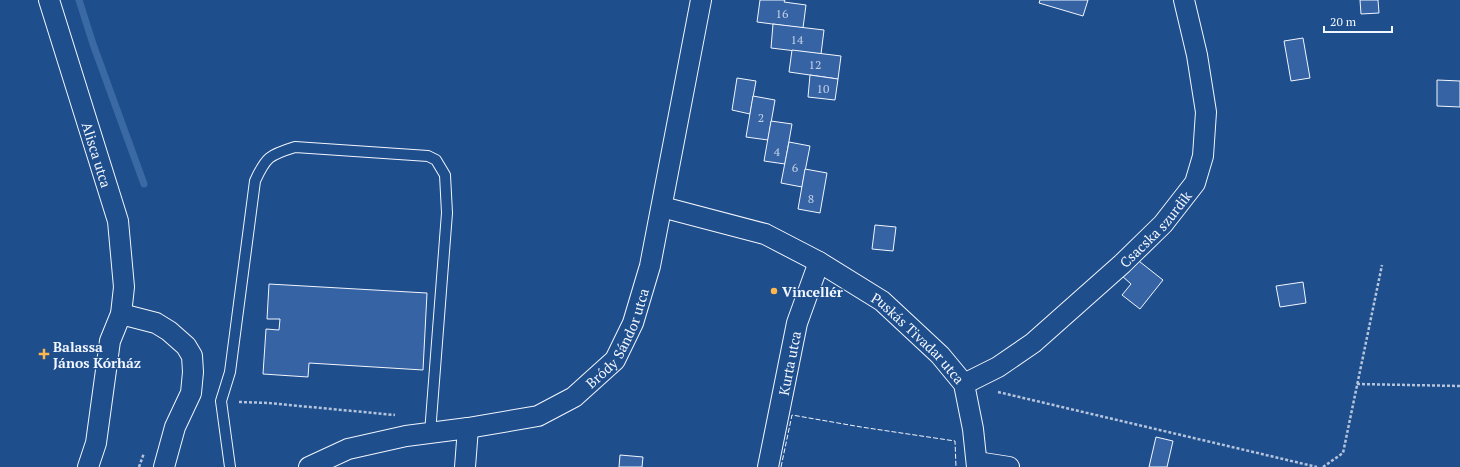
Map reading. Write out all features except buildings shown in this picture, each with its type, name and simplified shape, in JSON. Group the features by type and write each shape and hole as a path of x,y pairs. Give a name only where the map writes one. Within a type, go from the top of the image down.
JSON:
{"street":[{"name":"Alisca utca","path":"49,0 118,221 124,287 121,314 110,341 96,443 88,467"},
{"name":"Bródy Sándor utca","path":"309,467 348,449 406,436 431,426 468,428 538,416 574,397 614,360 633,323 650,266 701,0"},
{"name":"Csacska szurdik","path":"964,384 998,367 1033,343 1122,264 1158,229 1195,183 1203,156 1206,112 1197,54 1184,0"},
{"name":"Puskás Tivadar utca","path":"662,207 765,234 819,262 882,301 940,355 964,384 973,429 977,464"},
{"name":"Kurta utca","path":"768,467 797,323 819,262"},
{"path":"121,314 156,323 170,331 186,346 192,356 193,372 191,393 175,427 164,467"},
{"path":"465,467 468,428"},
{"path":"977,464 1009,467"}],"lane":[{"path":"230,467 221,401 230,372 255,181 263,164 275,153 295,147 428,156 436,160 445,175 447,213 431,426"}],"path":[{"path":"1323,467 1343,453 1382,265"},
{"path":"964,384 1317,467"},
{"path":"1358,384 1460,386"},
{"path":"221,401 268,403 431,426"}],"waterway":[{"path":"79,0 93,44 144,184"}],"fence":[{"path":"781,467 792,415 955,441 956,467"}],"place":[{"name":"Vincellér","path":"774,291"},
{"name":"Balassa János Kórház","path":"44,354"}]}
